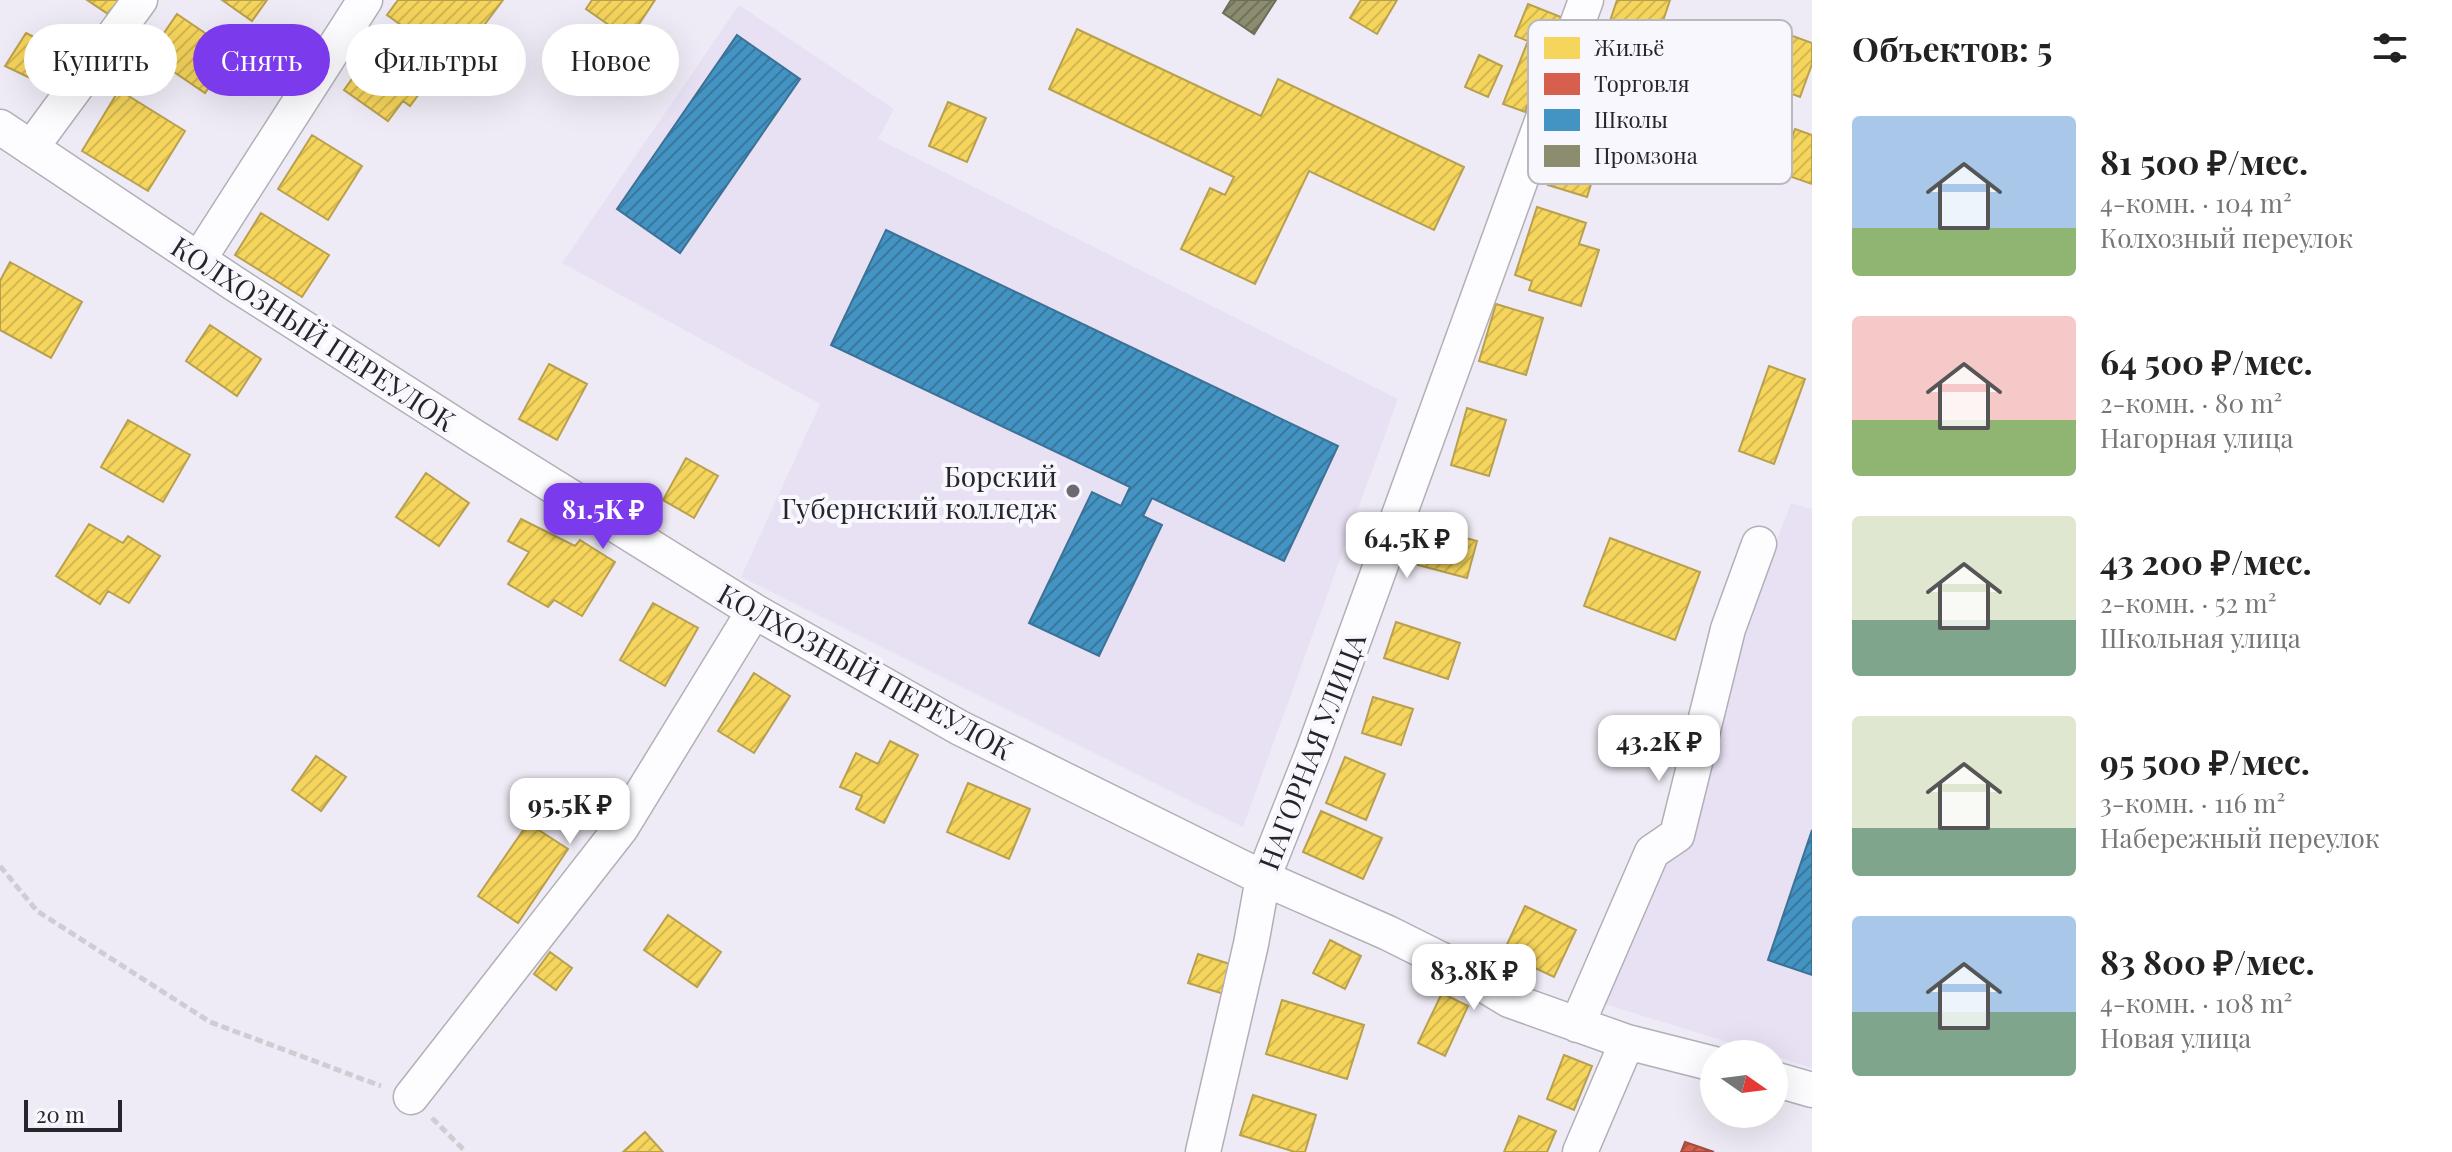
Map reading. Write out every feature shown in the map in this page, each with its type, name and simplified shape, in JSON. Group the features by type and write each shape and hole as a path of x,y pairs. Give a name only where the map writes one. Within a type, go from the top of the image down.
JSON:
{"street":[{"path":"9,134 140,0"},
{"name":"НАГОРНАЯ УЛИЦА","path":"1579,20 1586,0"},
{"path":"199,259 360,2"},
{"name":"КОЛХОЗНЫЙ ПЕРЕУЛОК","path":"9,134 476,438 754,611 960,728 1263,878 1388,933 1446,962 1509,1000 1627,1042 1700,1060"},
{"name":"НАГОРНАЯ УЛИЦА","path":"1203,1152 1263,878 1313,752 1528,160"},
{"path":"1577,1025 1652,852 1677,835 1728,629 1759,544"},
{"path":"411,1097 621,828 754,611"},
{"path":"1580,1152 1627,1042"},
{"path":"1788,1083 1812,1090"}],"path":[{"path":"0,866 37,911 210,1022 411,1097 466,1152"}],"shaded area":[{"name":"Борский Губернский колледж","path":"739,5 894,109 878,139 1398,399 1243,827 741,577 820,404 562,263"},
{"path":"1791,503 1812,509 1812,1068 1788,1060 1788,1040 1721,1040 1601,1003"}],"building: Жильё":[{"path":"87,0 121,0 111,16"},
{"path":"222,0 267,0 252,21"},
{"path":"398,0 503,0 485,24 400,24 387,15"},
{"path":"592,0 655,0 639,24 608,24 586,9"},
{"path":"1361,0 1397,0 1377,34 1350,18"},
{"path":"1617,0 1670,0 1663,20 1610,20"},
{"path":"1528,4 1561,17 1560,20 1528,20 1528,41 1515,36"},
{"path":"177,14 193,25 193,85 177,74 177,24 170,24"},
{"path":"1077,29 1261,116 1278,79 1464,167 1434,230 1309,171 1255,284 1181,249 1210,188 1225,195 1234,177 1049,89"},
{"path":"24,36 24,75 5,66"},
{"path":"1792,36 1812,43 1812,64 1800,97 1792,94"},
{"path":"1528,41 1528,104 1525,112 1503,104"},
{"path":"1479,55 1502,66 1488,97 1465,87"},
{"path":"115,96 129,96 185,131 148,191 82,151"},
{"path":"353,96 417,96 410,106 403,101 388,121"},
{"path":"948,102 986,118 967,162 929,146"},
{"path":"1795,129 1812,135 1812,184 1792,177 1792,138"},
{"path":"312,135 362,166 328,220 278,189"},
{"path":"1548,184 1591,184 1587,197"},
{"path":"1537,207 1586,223 1579,244 1599,250 1581,306 1529,290 1532,281 1515,275"},
{"path":"261,213 329,255 302,297 235,255"},
{"path":"10,262 82,302 51,358 0,330 0,281"},
{"path":"1496,304 1543,318 1526,375 1479,361"},
{"path":"210,325 261,359 237,396 186,361"},
{"path":"549,364 587,384 557,440 519,419"},
{"path":"1769,366 1805,379 1774,464 1739,451"},
{"path":"1467,408 1506,420 1489,476 1451,465"},
{"path":"128,420 190,455 163,502 101,467"},
{"path":"686,458 718,476 694,518 663,500"},
{"path":"426,473 469,503 439,546 396,517"},
{"path":"521,519 575,546 580,540 615,562 582,616 554,600 548,607 508,584 529,552 508,541"},
{"path":"89,524 123,543 128,536 160,556 129,603 108,591 100,604 56,576"},
{"path":"1428,528 1477,541 1467,578 1418,565"},
{"path":"1610,538 1700,572 1675,640 1584,606"},
{"path":"653,603 698,628 665,686 620,660"},
{"path":"1396,622 1460,643 1448,679 1384,658"},
{"path":"754,673 790,696 754,753 718,731"},
{"path":"1373,697 1413,709 1401,745 1362,733"},
{"path":"890,741 918,755 884,823 856,809 862,796 840,787 856,753 878,764"},
{"path":"316,756 346,777 321,811 292,790"},
{"path":"1345,757 1385,774 1366,820 1326,803"},
{"path":"968,783 1030,809 1009,859 947,832"},
{"path":"1321,811 1382,838 1363,879 1303,852"},
{"path":"528,823 568,849 518,923 478,896"},
{"path":"1525,906 1576,930 1554,977 1503,953"},
{"path":"668,915 721,952 697,987 644,950"},
{"path":"1330,940 1361,956 1345,989 1313,973"},
{"path":"550,952 572,968 556,990 534,974"},
{"path":"1198,954 1233,965 1224,994 1188,983"},
{"path":"1442,993 1468,1006 1445,1056 1418,1043"},
{"path":"1282,1000 1364,1025 1347,1079 1266,1054"},
{"path":"1564,1055 1592,1066 1574,1110 1547,1099"},
{"path":"1253,1095 1316,1115 1305,1152 1295,1152 1240,1135"},
{"path":"1519,1116 1556,1131 1547,1152 1504,1152"},
{"path":"645,1132 663,1152 623,1152"}],"building: Торговля":[{"path":"1685,1142 1714,1152 1681,1152"}],"building: Школы":[{"path":"737,35 800,79 680,253 617,209"},
{"path":"886,230 1338,446 1284,561 1152,498 1143,516 1162,525 1099,656 1029,623 1092,492 1121,506 1130,487 831,345"},
{"path":"1812,830 1812,975 1768,960"}],"building: Промзона":[{"path":"1231,0 1276,0 1254,34 1223,13"}],"place":[{"name":"Борский Губернский колледж","path":"1073,491"}]}
